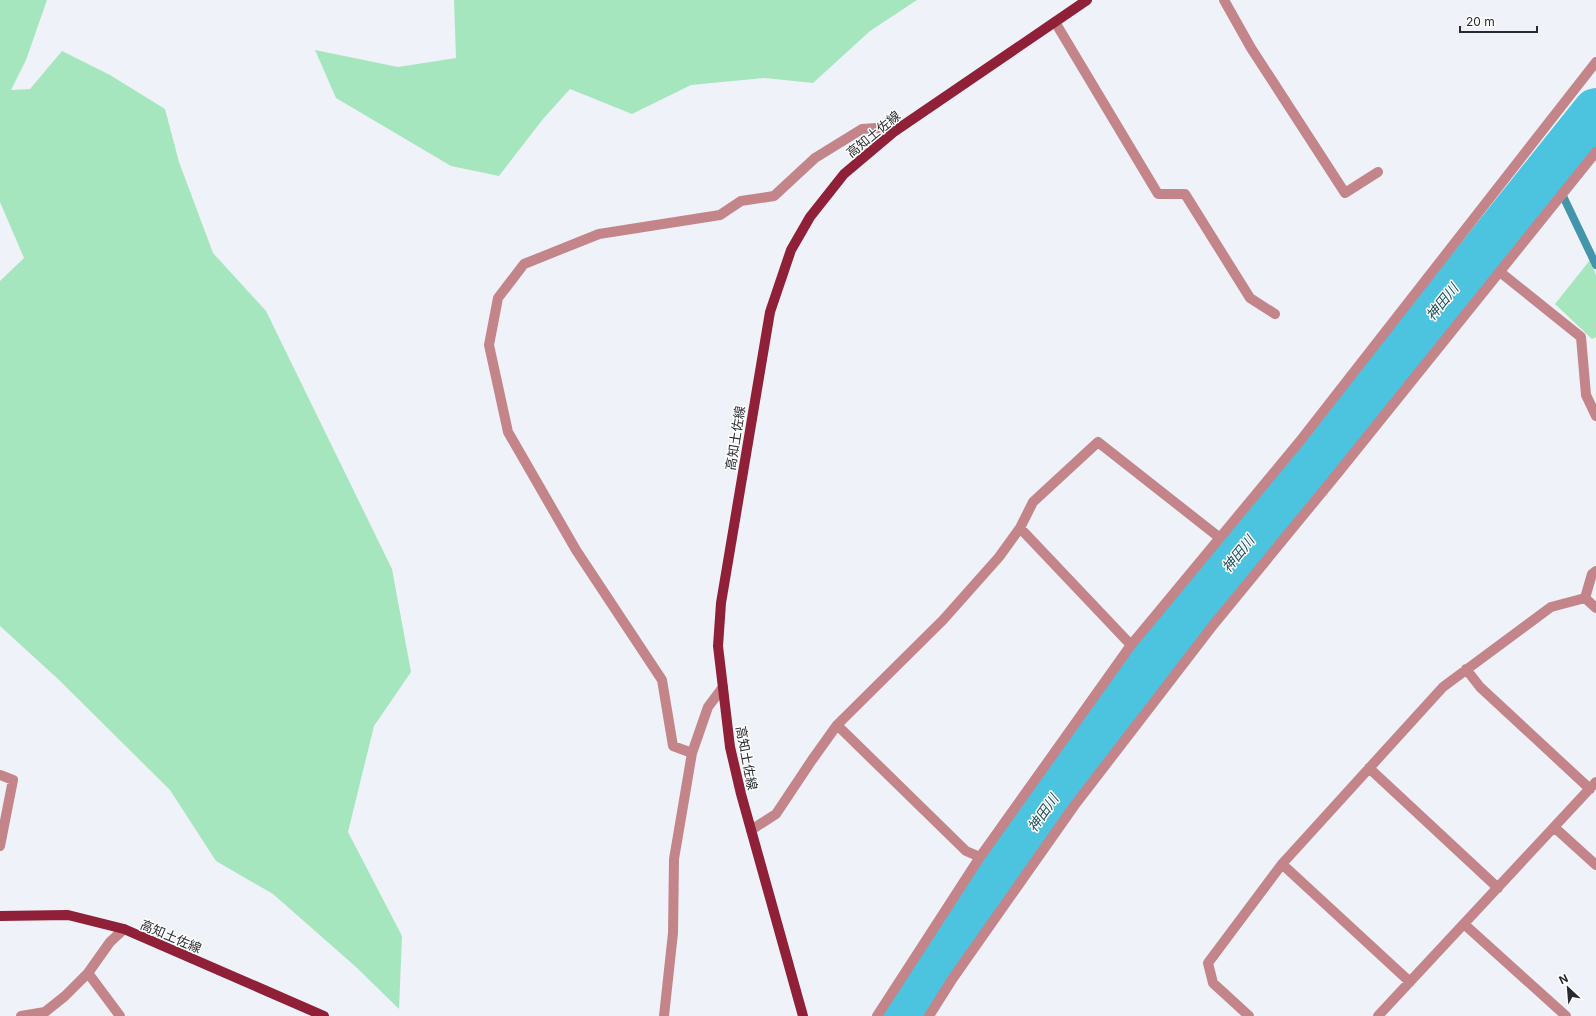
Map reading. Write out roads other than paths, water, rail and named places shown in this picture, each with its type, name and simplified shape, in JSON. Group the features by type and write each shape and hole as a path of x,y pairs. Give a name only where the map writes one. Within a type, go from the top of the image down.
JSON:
{"main road":[{"name":"高知土佐線","path":"803,1016 751,830 730,747 718,646 721,603 770,312 791,250 810,217 844,174 895,131 1087,0"},
{"name":"高知土佐線","path":"0,916 68,915 124,929 324,1016"}],"street":[{"path":"1224,0 1252,48 1345,194 1378,172"},
{"path":"1055,22 1158,194 1185,194 1250,298 1275,314"},
{"path":"877,1016 980,857 1131,645 1300,442 1596,62"},
{"path":"692,753 673,746 662,680 576,550 508,432 489,345 498,298 524,264 599,234 720,215 741,201 774,196 815,158 862,129 876,128 895,131"},
{"path":"929,1016 953,978 1074,806 1214,624 1337,474 1596,152"},
{"path":"1500,272 1581,337 1586,394 1596,416"},
{"path":"751,830 776,814 812,760 838,725 943,620 999,557 1020,528 1033,502 1098,442 1220,538"},
{"path":"1020,528 1131,645"},
{"path":"1585,598 1592,574 1596,571"},
{"path":"1585,598 1596,608"},
{"path":"1249,1016 1213,983 1208,963 1282,864 1443,687 1551,607 1585,598"},
{"path":"1378,1016 1593,786 1480,687 1466,669"},
{"path":"664,1016 673,932 674,859 692,753 708,707 723,687"},
{"path":"838,725 966,851 980,857"},
{"path":"1369,768 1498,888"},
{"path":"0,775 13,780 0,846"},
{"path":"1554,827 1596,865"},
{"path":"1282,864 1410,982"},
{"path":"1464,924 1566,1016"},
{"path":"21,1016 45,1012 65,996 88,973 110,942 124,929"},
{"path":"88,973 120,1016"}],"waterway":[{"name":"神田川","path":"905,1016 990,887 1140,676 1342,428 1596,111"},
{"path":"1550,169 1596,265"}]}
